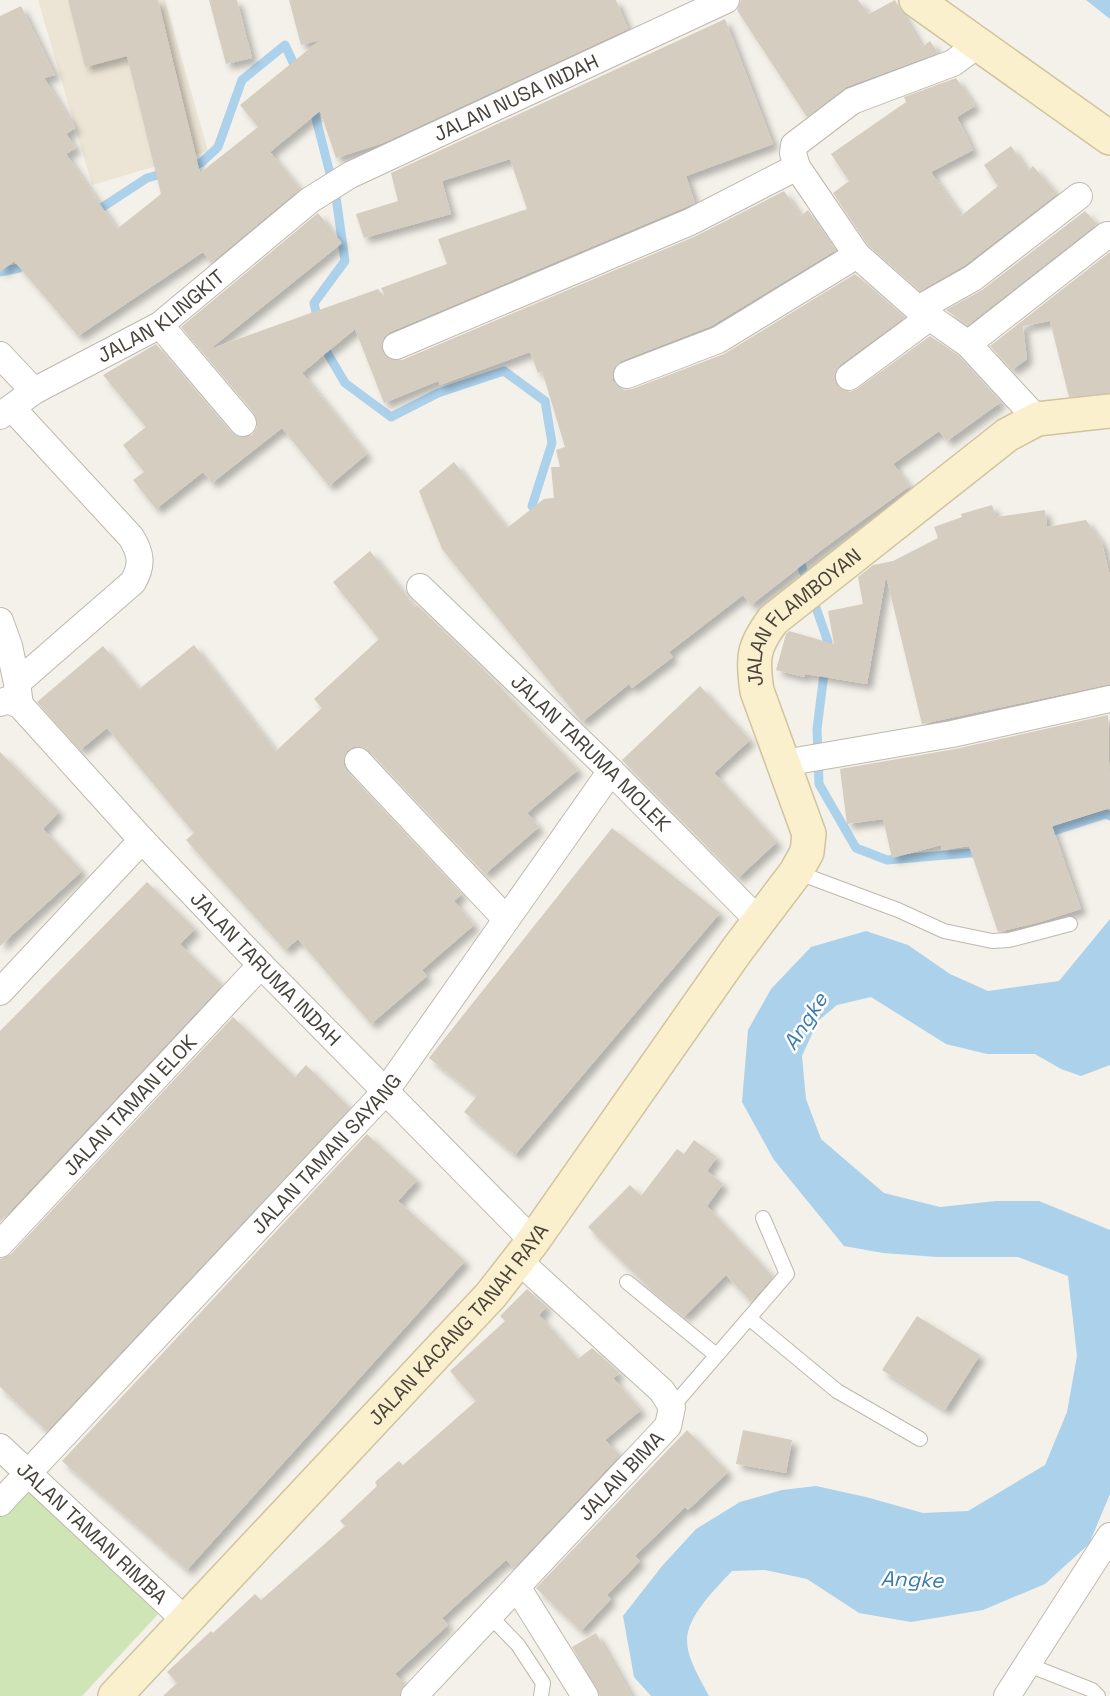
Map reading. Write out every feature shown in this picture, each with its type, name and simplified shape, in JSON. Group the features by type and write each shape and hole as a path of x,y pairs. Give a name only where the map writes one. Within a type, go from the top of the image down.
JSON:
{"street":[{"name":"JALAN NUSA INDAH","path":"310,200 350,175 726,0"},
{"path":"916,0 1110,138"},
{"path":"977,45 952,63 852,101 794,145 793,153 797,167 857,255 924,313 969,344 1037,419"},
{"path":"396,346 681,226 797,167"},
{"path":"849,377 924,313 1079,196"},
{"name":"JALAN KLINGKIT","path":"6,412 34,391 160,325 310,200"},
{"path":"969,344 1107,235"},
{"path":"627,375 718,340 857,255"},
{"path":"160,325 243,423"},
{"path":"0,355 34,391"},
{"name":"JALAN FLAMBOYAN","path":"759,921 796,872 807,852 809,834 808,759 758,691 754,668 757,642 773,620 1007,435 1037,419 1110,411"},
{"path":"6,412 131,537 139,550 141,569 133,582 12,697"},
{"name":"JALAN TARUMA MOLEK","path":"420,587 611,771 759,921"},
{"path":"0,621 9,646 12,697"},
{"name":"JALAN TARUMA INDAH","path":"12,697 141,840 385,1092 526,1251"},
{"path":"808,759 952,734 1110,699"},
{"path":"358,761 505,918"},
{"name":"JALAN TAMAN SAYANG","path":"0,1503 385,1092 505,918 611,771"},
{"path":"0,992 141,840"},
{"name":"JALAN KACANG TANAH RAYA","path":"115,1696 483,1304 526,1251 759,921"},
{"name":"JALAN TAMAN ELOK","path":"0,1244 261,965"},
{"name":"JALAN BIMA","path":"414,1696 668,1426 672,1407 662,1391 526,1251"},
{"name":"JALAN TAMAN RIMBA","path":"0,1447 185,1620"},
{"path":"1007,1696 1110,1536"},
{"path":"517,1587 585,1696"}],"lane":[{"path":"796,872 898,910 944,931 992,941 1009,940 1070,924"},
{"path":"672,1407 787,1274 763,1218"},
{"path":"627,1282 716,1355"},
{"path":"749,1318 837,1391 920,1439"},
{"path":"490,1616 518,1645 543,1683 542,1696"},
{"path":"1026,1664 1092,1690 1098,1696"}],"shaded area":[{"path":"38,0 165,0 208,151 92,185"}],"green space":[{"path":"25,1486 161,1611 82,1696 0,1696 0,1513"}],"water":[{"path":"1086,0 1110,0 1110,19"},
{"name":"Angke","path":"1110,919 1110,1065 1081,1076 1061,1069 1035,1054 987,1054 946,1044 871,997 837,1005 818,1021 802,1056 806,1099 821,1139 884,1193 940,1207 996,1201 1039,1201 1110,1230 1110,1494 1089,1544 1045,1584 983,1610 911,1622 859,1613 807,1579 765,1570 732,1571 704,1602 688,1631 689,1655 709,1696 651,1696 634,1677 623,1616 662,1566 696,1529 740,1502 782,1490 816,1486 923,1513 968,1511 1045,1465 1067,1412 1077,1356 1068,1276 1018,1257 937,1257 883,1253 844,1246 774,1160 742,1102 748,1030 771,989 811,947 866,931 908,945 950,974 988,991 1059,981"}],"building":[{"path":"68,0 158,0 200,173 258,127 240,105 320,40 301,45 289,0 616,0 628,29 383,143 336,158 320,111 270,152 300,189 211,263 203,252 78,336 14,261 0,272 0,16 21,6 55,75 44,78 75,128 66,134 76,148 66,154 117,229 161,194 127,56 85,67"},
{"path":"209,0 237,0 252,58 226,64"},
{"path":"741,0 858,0 869,14 895,0 922,47 930,41 938,53 846,87 807,117 737,10"},
{"path":"725,19 773,144 686,176 695,203 390,332 384,337 382,351 387,358 402,360 696,236 784,191 801,216 808,210 836,250 711,326 621,361 612,372 613,381 624,390 632,389 724,354 855,274 905,317 840,365 834,378 837,386 850,392 857,389 930,336 958,355 1001,402 947,441 939,431 893,464 910,486 824,548 751,605 743,595 669,652 673,657 632,688 629,684 582,722 442,549 419,491 454,462 507,528 544,499 554,498 551,467 560,467 556,450 565,447 542,371 538,373 530,352 440,385 438,381 384,403 355,329 302,373 367,454 329,486 282,428 212,483 203,472 156,509 133,480 144,472 123,445 146,427 103,375 156,344 232,433 239,437 252,435 257,427 254,413 181,327 318,213 342,243 210,349 378,289 385,297 381,288 447,264 438,239 527,209 510,159 442,181 451,214 364,238 356,214 398,201 391,173"},
{"path":"956,78 975,106 957,117 973,150 931,172 961,216 998,186 984,165 1011,146 1028,171 1033,166 1057,194 965,265 920,291 868,245 833,193 849,181 831,154 906,102 904,97"},
{"path":"1085,211 1097,224 968,325 946,310 982,290"},
{"path":"1110,252 1110,393 1069,397 1050,321 1023,326 1027,359 1012,370 990,346"},
{"path":"992,505 996,517 1045,510 1047,527 1086,520 1102,543 1110,576 1110,684 922,724 886,576 867,684 805,674 804,677 776,670 786,634 789,631 834,644 828,611 863,604 858,577 873,565 893,561 938,538 934,527 962,517 961,514"},
{"path":"370,551 415,607 417,605 485,671 578,770 527,813 539,827 485,874 369,751 355,746 347,751 343,764 347,771 462,894 454,901 474,925 422,970 427,976 371,1024 298,939 285,950 217,875 186,840 194,833 107,728 80,750 37,702 103,646 139,689 194,645 276,751 322,708 314,699 379,639 333,582"},
{"path":"700,686 750,740 714,773 777,842 738,878 622,760"},
{"path":"1108,715 1110,808 1052,826 1081,909 998,932 969,846 942,850 941,845 892,858 883,819 847,824 840,769 955,749"},
{"path":"0,752 59,812 43,829 82,871 0,946"},
{"path":"612,828 720,913 515,1155 464,1112 477,1096 429,1058"},
{"path":"147,882 195,929 180,944 222,985 0,1222 0,1031"},
{"path":"233,1017 295,1077 306,1065 350,1108 47,1431 0,1387 0,1259 11,1254"},
{"path":"367,1134 417,1180 398,1201 465,1261 187,1570 62,1461"},
{"path":"694,1140 717,1157 707,1171 723,1184 707,1206 773,1277 751,1302 726,1275 684,1317 654,1293 588,1227 630,1185 641,1196 677,1149 684,1154"},
{"path":"527,1289 547,1307 539,1315 578,1359 592,1348 620,1373 613,1378 641,1410 605,1440 620,1455 514,1568 506,1560 442,1618 448,1625 395,1674 405,1684 399,1696 163,1696 177,1683 167,1672 255,1594 261,1600 345,1526 340,1521 377,1486 375,1482 399,1461 403,1465 476,1401 450,1371 505,1321 500,1316"},
{"path":"917,1316 980,1355 945,1410 882,1370"},
{"path":"687,1430 728,1472 688,1510 685,1507 635,1556 640,1561 607,1595 611,1599 581,1631 536,1588"},
{"path":"743,1430 792,1440 786,1473 736,1464"},
{"path":"596,1633 632,1696 600,1696 572,1647"}],"waterway":[{"path":"188,167 201,163 218,147 242,80 285,45 297,71"},
{"path":"312,103 336,197 345,261 314,303 318,321"},
{"path":"92,214 147,178 169,172"},
{"path":"0,272 19,268 28,262"},
{"path":"322,344 345,383 391,417 438,393 504,371 545,401 552,443 532,506 543,514"},
{"path":"798,556 828,642 817,729 819,784 856,848 887,860 982,852"},
{"path":"1044,834 1106,814 1110,816"}]}
